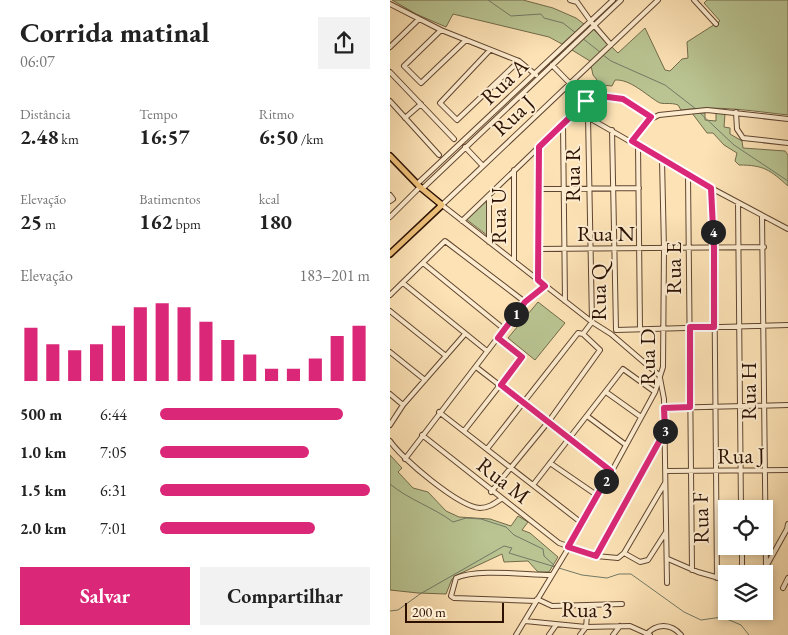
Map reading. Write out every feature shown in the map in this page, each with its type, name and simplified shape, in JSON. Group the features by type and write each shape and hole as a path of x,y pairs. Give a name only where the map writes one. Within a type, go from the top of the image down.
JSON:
{"main road":[{"path":"390,156 420,187 442,205"},
{"name":"Rua J","path":"390,254 442,205"}],"street":[{"path":"570,0 577,1 592,23 611,45"},
{"name":"Rua A","path":"420,187 465,148 581,38 613,0"},
{"name":"Rua A","path":"390,217 462,144 577,34 621,0"},
{"name":"Rua J","path":"442,205 658,0"},
{"path":"694,0 716,24"},
{"path":"390,4 441,30 519,61 538,78"},
{"path":"390,12 395,7"},
{"path":"390,48 418,19"},
{"path":"441,30 404,66 421,83 466,40"},
{"path":"490,50 440,103 457,120 519,61"},
{"path":"552,58 556,61"},
{"path":"552,66 586,101"},
{"path":"390,72 454,139"},
{"path":"462,221 593,95 623,99 651,117 702,110 736,112 788,119"},
{"path":"390,101 439,155"},
{"path":"405,118 421,104"},
{"path":"577,111 788,230"},
{"path":"736,112 738,134 743,138 788,144"},
{"name":"Rua R","path":"588,116 589,248 592,322"},
{"path":"632,141 651,117"},
{"path":"484,123 487,126"},
{"path":"563,124 565,301"},
{"name":"Rua Q","path":"611,334 616,330 612,130"},
{"path":"462,144 483,166"},
{"path":"638,145 640,328"},
{"path":"538,280 539,147"},
{"name":"Rua D","path":"662,160 664,249 663,367 660,376 665,431 667,583"},
{"name":"Rua U","path":"514,170 514,261"},
{"name":"Rua E","path":"688,175 692,570"},
{"path":"539,189 639,188"},
{"name":"Rua F","path":"711,188 714,248 717,578"},
{"path":"390,195 393,199 390,201"},
{"path":"489,195 489,242"},
{"path":"738,203 741,500"},
{"path":"442,205 592,322 611,334 660,376 655,392 583,524 516,635"},
{"name":"Rua H","path":"762,216 764,247 766,565"},
{"path":"390,295 444,241 525,302"},
{"name":"Rua N","path":"539,249 764,247"},
{"path":"423,263 504,329"},
{"path":"403,283 487,351"},
{"path":"405,459 439,412 525,302 545,286"},
{"path":"390,311 446,356"},
{"path":"487,449 592,322"},
{"path":"616,330 788,325"},
{"path":"390,425 403,405 466,334"},
{"path":"491,492 549,421 600,350 581,334"},
{"path":"464,431 522,357 498,338"},
{"path":"390,352 425,380"},
{"path":"476,367 549,421 611,471"},
{"path":"533,485 623,369 655,392"},
{"path":"606,392 641,417"},
{"path":"390,394 403,405"},
{"path":"664,408 788,405"},
{"path":"439,412 583,524"},
{"path":"587,416 626,444"},
{"path":"596,556 665,431"},
{"name":"Rua M","path":"422,435 491,492 559,543 596,556 618,558 624,552"},
{"path":"390,440 405,459 466,504 482,508 493,505 500,499"},
{"path":"550,463 598,496"},
{"name":"Rua J","path":"666,471 788,470"},
{"path":"665,483 624,552 640,562 648,560 666,531"},
{"path":"767,565 788,529 788,524"},
{"path":"668,559 692,570 717,578"},
{"path":"552,574 488,573 462,576 456,578 452,585 451,596 454,598 537,600 552,606 622,604"},
{"path":"783,588 788,578"},
{"path":"580,635 586,628 588,605"},
{"name":"Rua 3","path":"525,621 586,628 630,626 648,634"},
{"path":"549,635 556,625"},
{"path":"648,634 665,625 672,627 681,635"},
{"path":"613,635 620,626"}],"green space":[{"path":"392,0 523,0 553,8 576,18 584,24 562,44 549,37 453,14 446,27 416,14"},
{"path":"707,0 788,0 788,115 721,108 681,110 678,105 658,102 621,80 615,80 612,86 601,85 593,75 590,61 572,50 593,29 618,53 645,28 665,70 670,71 682,59 688,58 687,42 720,21 704,3"},
{"path":"692,113 705,113 705,120 716,121 716,113 725,114 724,127 730,128 730,134 742,141 743,148 785,151 788,155 788,186 761,167 739,165 735,161 737,153 724,145 713,133 707,133"},
{"path":"488,197 488,236 466,219"},
{"path":"538,302 565,323 535,360 508,338"},
{"path":"390,455 402,468 398,472 413,488 428,492 446,511 459,517 490,519 511,526 518,516 528,522 522,530 530,533 558,557 549,572 538,572 528,561 504,562 502,554 457,575 452,579 446,594 390,590"}],"waterway":[{"path":"488,0 511,16 541,14 544,18 563,23 600,52"},
{"path":"603,55 611,61 665,85 696,109"},
{"path":"699,112 734,145 788,181"},
{"path":"390,484 405,495 453,522 466,518 481,519 506,527 514,535 543,549 544,556 556,567"},
{"path":"390,611 398,610 420,594 504,546 512,548 509,553 582,575 607,578 619,574 631,574 684,612 701,620 722,617 741,625 749,635"}],"route":[{"path":"593,95 623,99 651,117 645,122 632,141 711,188 714,248 714,327 690,327 690,407 664,408 665,431 596,556 568,547 583,524 611,471 501,385 522,357 498,338 525,302 545,286 538,280 539,147 586,101 593,95"}]}
